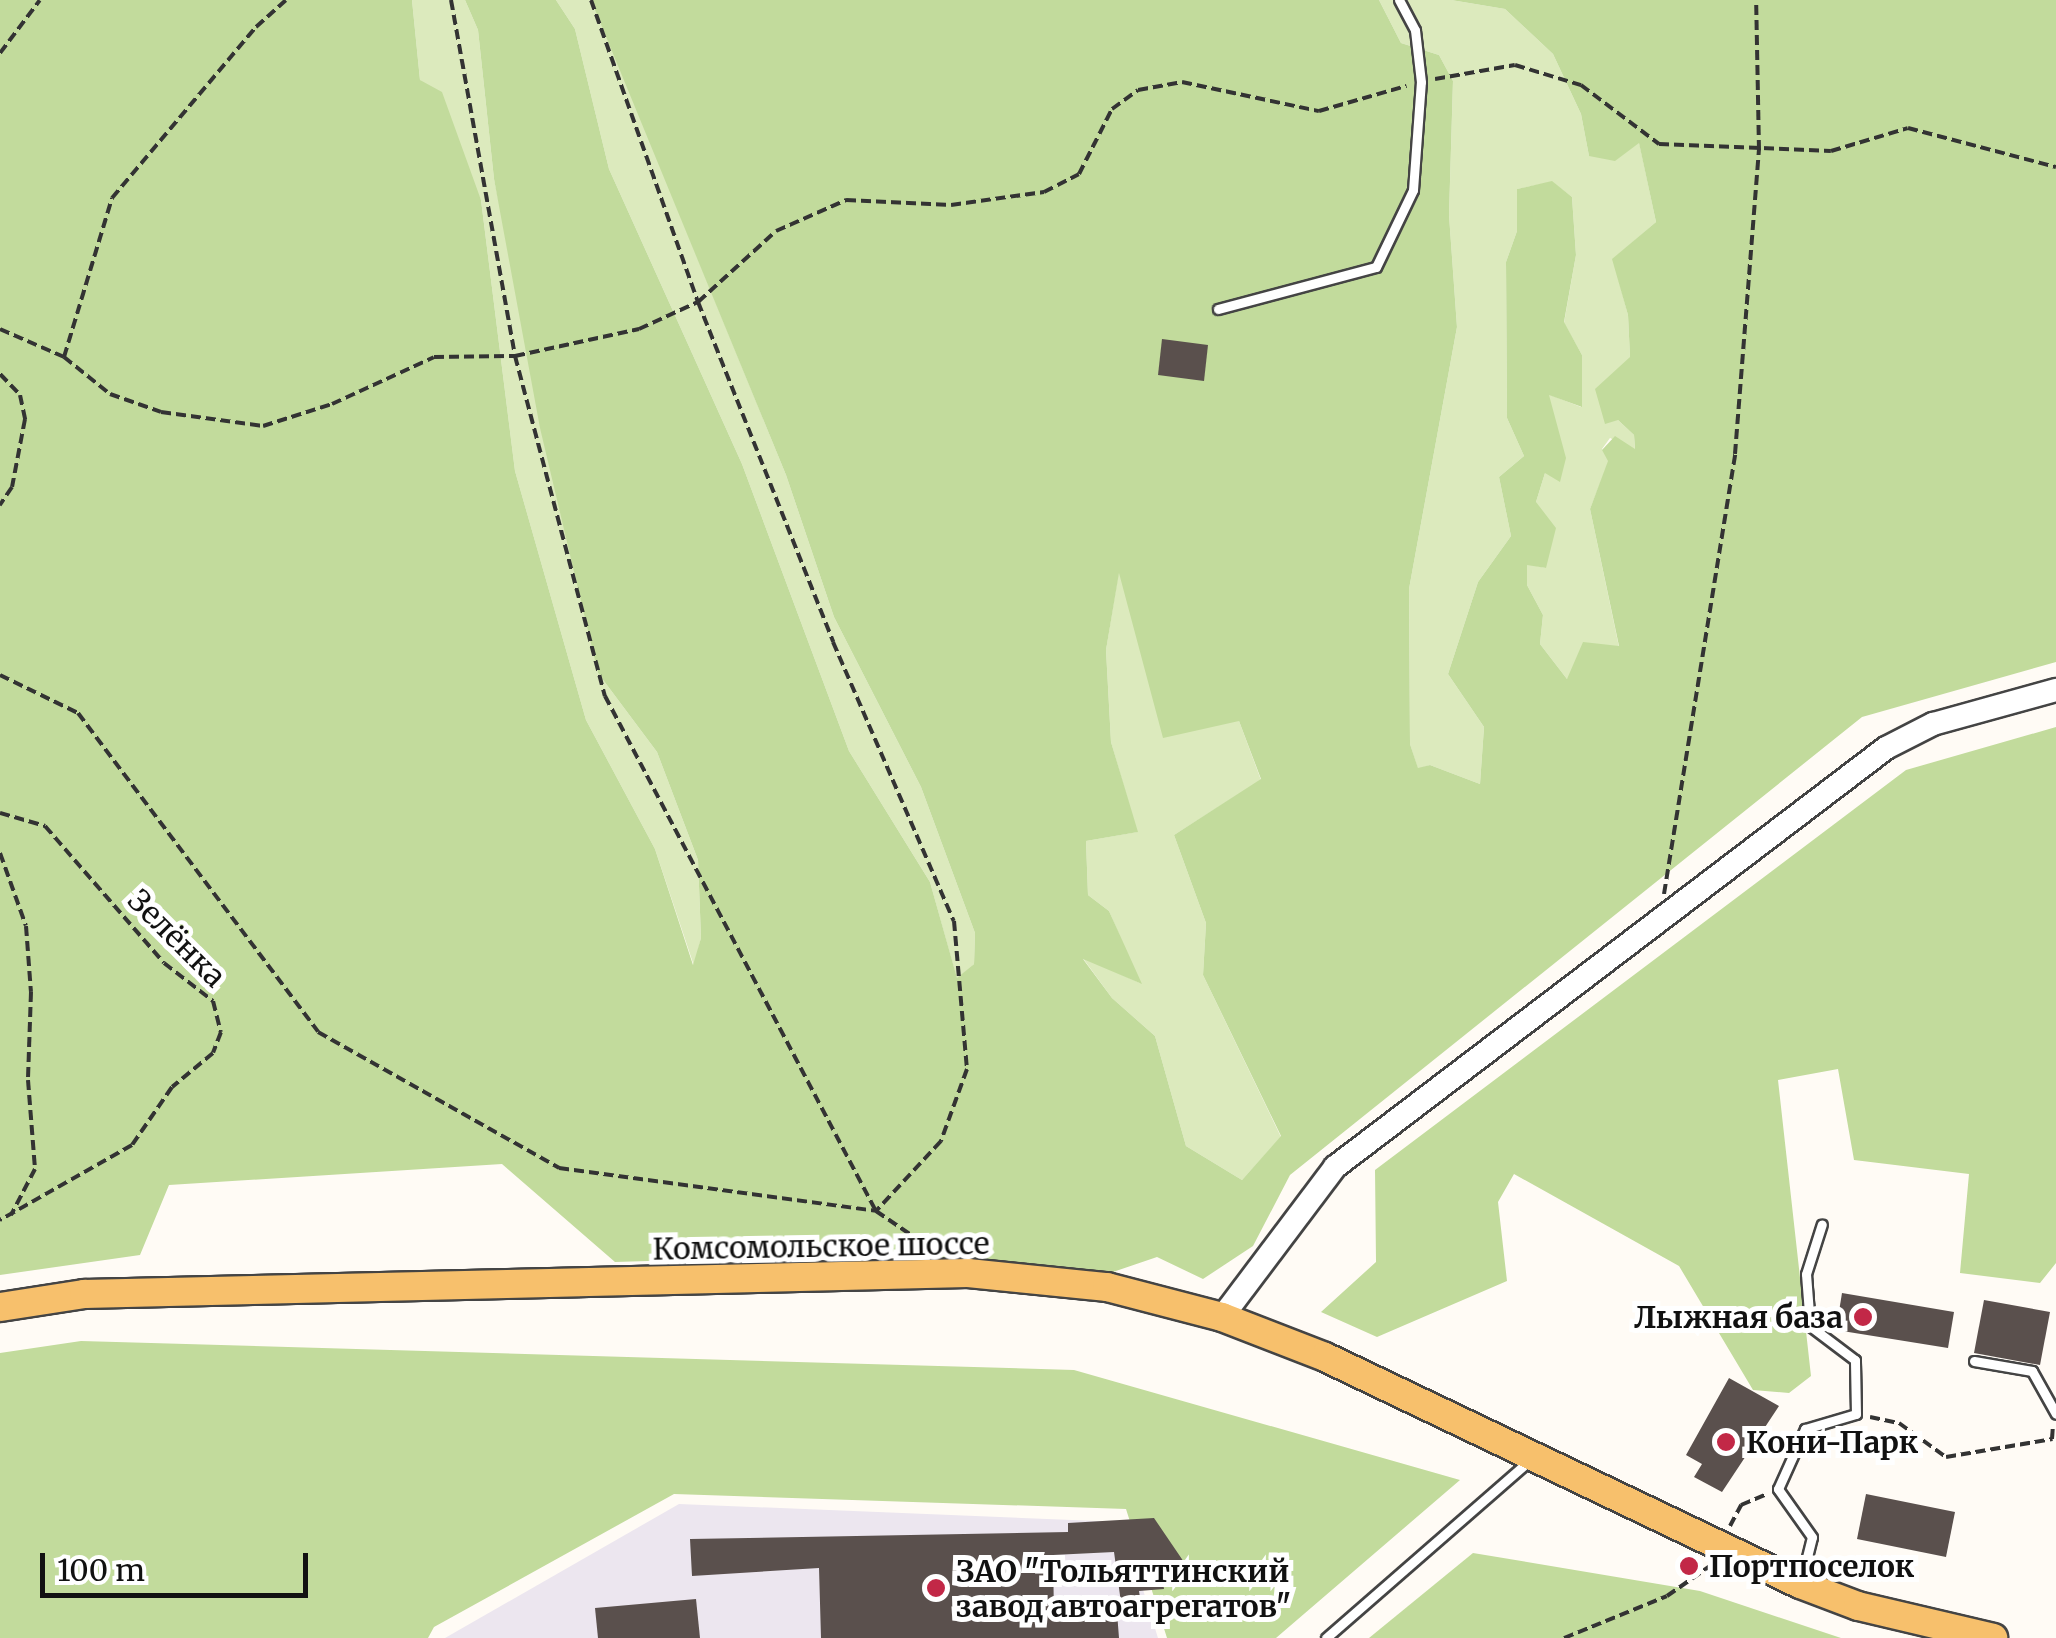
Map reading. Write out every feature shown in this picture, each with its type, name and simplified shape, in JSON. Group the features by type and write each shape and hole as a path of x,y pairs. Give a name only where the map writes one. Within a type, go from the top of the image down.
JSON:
{"main road":[{"name":"Комсомольское шоссе","path":"0,1307 84,1294 968,1273 1107,1287 1222,1317 1536,1455 1800,1584 1858,1606 1993,1638"}],"street":[{"path":"1222,1317 1335,1167 1886,748 1932,724 2056,690"}],"lane":[{"path":"1218,309 1376,267 1413,190 1421,82 1416,30 1399,0"},
{"path":"1800,1584 1812,1537 1778,1490 1805,1429 1856,1414 1855,1360 1810,1326 1806,1274 1822,1224"},
{"path":"1974,1361 2032,1371 2055,1414"},
{"path":"1326,1638 1536,1455"}],"path":[{"path":"0,53 40,0"},
{"path":"64,357 112,198 256,26 286,0"},
{"path":"451,0 515,356 605,696 876,1211"},
{"path":"591,0 698,302 832,642 954,921 967,1069 942,1141 876,1211"},
{"path":"1659,920 1735,454 1758,150 1756,0"},
{"path":"0,328 64,357 110,394 161,412 262,426 332,404 434,357 515,356 639,329 698,302 776,231 846,200 951,205 1044,192 1079,174 1112,109 1138,90 1182,82 1320,111 1421,82 1515,66 1581,85 1658,144 1831,150 1908,128 2056,166"},
{"path":"0,374 20,396 25,419 12,487 0,505"},
{"path":"0,676 78,712 318,1032 559,1168 876,1211 938,1252"},
{"name":"Зелёнка","path":"0,813 45,826 164,963 213,1001 222,1032 212,1053 172,1087 132,1145 0,1220"},
{"path":"0,853 26,926 31,992 28,1080 35,1169 11,1215"},
{"path":"1856,1414 1899,1422 1946,1457 2052,1439 2055,1414"},
{"path":"1564,1638 1667,1596 1688,1581"}],"shaded area":[{"path":"679,1504 1122,1522 1158,1638 445,1638"}],"green space":[{"path":"0,0 412,0 420,80 442,92 481,200 515,471 586,720 655,849 693,965 701,938 698,860 657,752 598,673 540,428 494,179 478,30 465,0 556,0 575,29 609,169 742,464 849,751 930,882 957,978 974,964 975,933 921,787 834,617 786,475 591,0 1379,0 1401,43 1439,55 1453,81 1449,215 1457,327 1409,589 1410,744 1418,768 1430,765 1480,784 1484,727 1448,674 1478,582 1511,536 1499,477 1524,456 1507,418 1506,262 1517,231 1517,189 1552,181 1572,197 1576,255 1564,322 1582,355 1582,407 1549,395 1566,458 1560,482 1545,473 1536,502 1556,528 1546,568 1527,565 1527,585 1543,615 1540,644 1567,679 1583,642 1619,646 1590,509 1608,461 1602,450 1615,436 1635,449 1634,435 1618,420 1605,424 1595,389 1630,357 1628,315 1612,259 1656,222 1639,143 1615,161 1589,156 1581,114 1553,54 1505,9 1451,0 2056,0 2056,662 1862,717 1290,1175 1253,1246 1203,1279 1157,1257 1110,1273 878,1254 615,1262 502,1164 169,1185 140,1255 0,1275","holes":["1119,573 1163,738 1239,721 1261,779 1174,835 1206,923 1203,975 1281,1136 1242,1180 1186,1146 1155,1036 1112,998 1083,959 1142,984 1109,911 1088,895 1086,841 1138,832 1111,742 1106,650"]},
{"path":"412,0 465,0 478,30 494,179 598,673 657,752 698,860 701,938 694,966 655,849 586,720 515,471 481,200 420,80"},
{"path":"556,0 591,0 596,9 786,475 834,617 921,787 975,933 974,964 957,979 930,882 849,751 742,464 609,169 575,29"},
{"path":"1379,0 1451,0 1505,9 1553,54 1581,114 1589,156 1639,142 1656,222 1613,259 1628,315 1630,357 1618,420 1634,435 1635,450 1610,438 1602,449 1609,461 1590,509 1619,647 1567,679 1540,644 1543,615 1527,585 1527,564 1546,568 1536,502 1545,473 1548,394 1581,407 1582,355 1564,323 1576,255 1572,197 1552,182 1517,189 1517,231 1506,262 1507,418 1524,456 1499,477 1511,536 1478,582 1448,674 1484,727 1480,784 1430,765 1418,769 1410,744 1409,589 1457,327 1449,215 1453,81 1439,55 1401,43"},
{"path":"1119,570 1239,721 1261,780 1174,835 1206,923 1203,975 1281,1137 1242,1180 1186,1146 1155,1036 1112,998 1082,957 1140,983 1109,911 1088,895 1086,841 1137,832 1111,742 1106,650"},
{"path":"2056,727 2056,1263 2040,1283 1960,1273 1969,1174 1854,1160 1838,1069 1778,1080 1811,1376 1789,1393 1753,1390 1679,1266 1514,1174 1498,1202 1507,1281 1377,1337 1321,1312 1376,1262 1375,1170 1906,770"},
{"path":"81,1341 1074,1370 1460,1480 1276,1638 1167,1638 1126,1509 674,1494 434,1627 428,1638 0,1638 0,1353"},
{"path":"1473,1553 1700,1591 1841,1638 1369,1638"}],"building":[{"path":"1162,339 1208,345 1204,381 1158,375"},
{"path":"1842,1293 1954,1312 1948,1348 1836,1330"},
{"path":"1984,1300 2050,1312 2040,1365 1974,1353"},
{"name":"Кони-Парк","path":"1729,1378 1779,1406 1722,1492 1694,1477 1702,1464 1686,1455"},
{"path":"1866,1494 1955,1512 1946,1557 1857,1539"},
{"name":"ЗАО \"Тольяттинский завод автоагрегатов\"","path":"1154,1518 1188,1568 1161,1570 1164,1589 1139,1591 1143,1616 1123,1617 1114,1552 1053,1555 1054,1616 1117,1612 1119,1638 821,1638 819,1568 692,1576 690,1539 1068,1532 1068,1523"},
{"path":"696,1599 700,1638 598,1638 595,1608"}],"place":[{"name":"Лыжная база","path":"1863,1317"},
{"name":"Кони-Парк","path":"1726,1442"},
{"name":"Портпоселок","path":"1689,1566"},
{"name":"ЗАО \"Тольяттинский завод автоагрегатов\"","path":"936,1588"}]}
